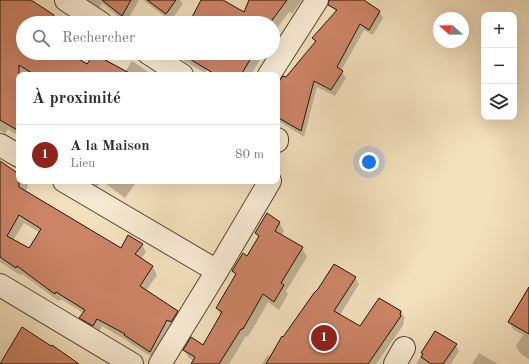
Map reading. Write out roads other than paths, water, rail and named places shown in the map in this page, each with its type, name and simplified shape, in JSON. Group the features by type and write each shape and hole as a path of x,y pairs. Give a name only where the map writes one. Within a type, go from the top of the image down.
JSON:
{"street":[{"path":"66,0 90,16"},
{"path":"280,58 317,0"},
{"path":"159,60 177,72"},
{"path":"271,72 279,60"},
{"path":"0,145 16,154"},
{"path":"69,184 217,271"},
{"path":"160,364 268,184"},
{"path":"0,285 132,364"}],"place":[{"name":"A la Maison","path":"324,338"}]}
